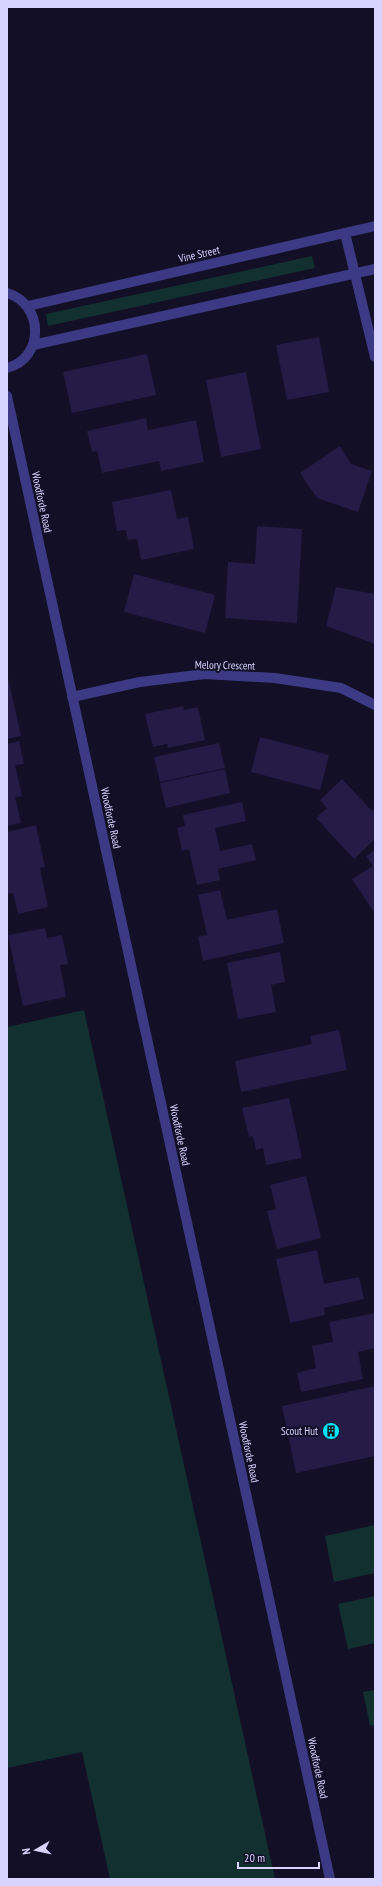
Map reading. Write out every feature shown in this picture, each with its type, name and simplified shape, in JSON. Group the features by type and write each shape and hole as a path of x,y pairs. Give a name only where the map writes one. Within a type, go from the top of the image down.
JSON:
{"street":[{"name":"Vine Street","path":"28,306 375,226"},
{"path":"345,233 375,357"},
{"path":"33,345 375,269"},
{"path":"7,293 19,298 28,306 34,318 36,332 33,345 28,355 21,362 7,368"},
{"name":"Woodforde Road","path":"7,396 330,1879"},
{"name":"Melory Crescent","path":"72,697 140,682 205,674 275,678 341,688 375,705"}],"green space":[{"path":"312,256 315,268 48,326 46,314"},
{"path":"84,1010 275,1879 110,1879 82,1752 7,1768 7,1027"},
{"path":"375,1525 375,1573 334,1582 325,1536"},
{"path":"375,1596 375,1643 348,1649 338,1604"},
{"path":"375,1690 375,1725 370,1726 363,1692"}],"building":[{"path":"319,337 329,392 287,400 276,345"},
{"path":"147,354 156,395 72,413 63,372"},
{"path":"246,372 261,449 221,457 206,380"},
{"path":"146,418 148,430 196,420 204,462 161,471 159,461 102,473 97,451 92,452 87,431"},
{"path":"340,446 351,464 372,471 358,512 317,498 300,473"},
{"path":"171,490 177,519 188,517 194,549 141,560 137,539 128,540 126,530 117,531 112,502"},
{"path":"257,526 302,529 297,623 225,618 228,562 255,564"},
{"path":"134,574 215,595 205,633 124,612"},
{"path":"336,587 375,594 375,644 326,626"},
{"path":"7,673 21,736 7,739"},
{"path":"183,706 184,710 198,707 205,740 168,748 167,744 153,747 145,714"},
{"path":"260,737 329,755 320,790 251,772"},
{"path":"19,741 24,764 15,765 22,796 15,797 21,823 7,826 7,744"},
{"path":"219,743 225,768 160,782 154,757"},
{"path":"225,769 230,793 166,808 160,783"},
{"path":"342,779 372,811 375,808 375,839 354,859 316,818 327,808 320,800"},
{"path":"242,802 246,821 215,828 220,851 252,844 256,860 218,869 220,880 197,885 189,849 182,851 177,828 185,826 183,815"},
{"path":"36,825 45,867 40,868 48,907 18,914 13,893 7,894 7,832"},
{"path":"375,850 375,914 352,879 373,866 366,856"},
{"path":"220,890 227,920 277,909 284,943 203,961 198,937 207,935 198,895"},
{"path":"45,928 47,938 62,935 68,964 60,965 66,997 23,1006 8,935"},
{"path":"280,952 285,982 271,985 276,1012 238,1019 227,963"},
{"path":"339,1030 347,1070 241,1092 235,1061 312,1044 310,1036"},
{"path":"289,1098 302,1158 266,1165 263,1148 256,1150 253,1136 249,1137 242,1108"},
{"path":"306,1176 321,1238 277,1249 267,1211 276,1209 270,1185"},
{"path":"317,1250 324,1284 359,1277 364,1299 324,1308 325,1315 290,1323 276,1259"},
{"path":"375,1313 375,1348 358,1352 363,1379 301,1392 297,1373 316,1368 312,1346 333,1342 329,1322"},
{"name":"Scout Hut","path":"375,1386 375,1456 296,1473 282,1406"}],"place":[{"name":"Scout Hut","path":"331,1431"}]}
